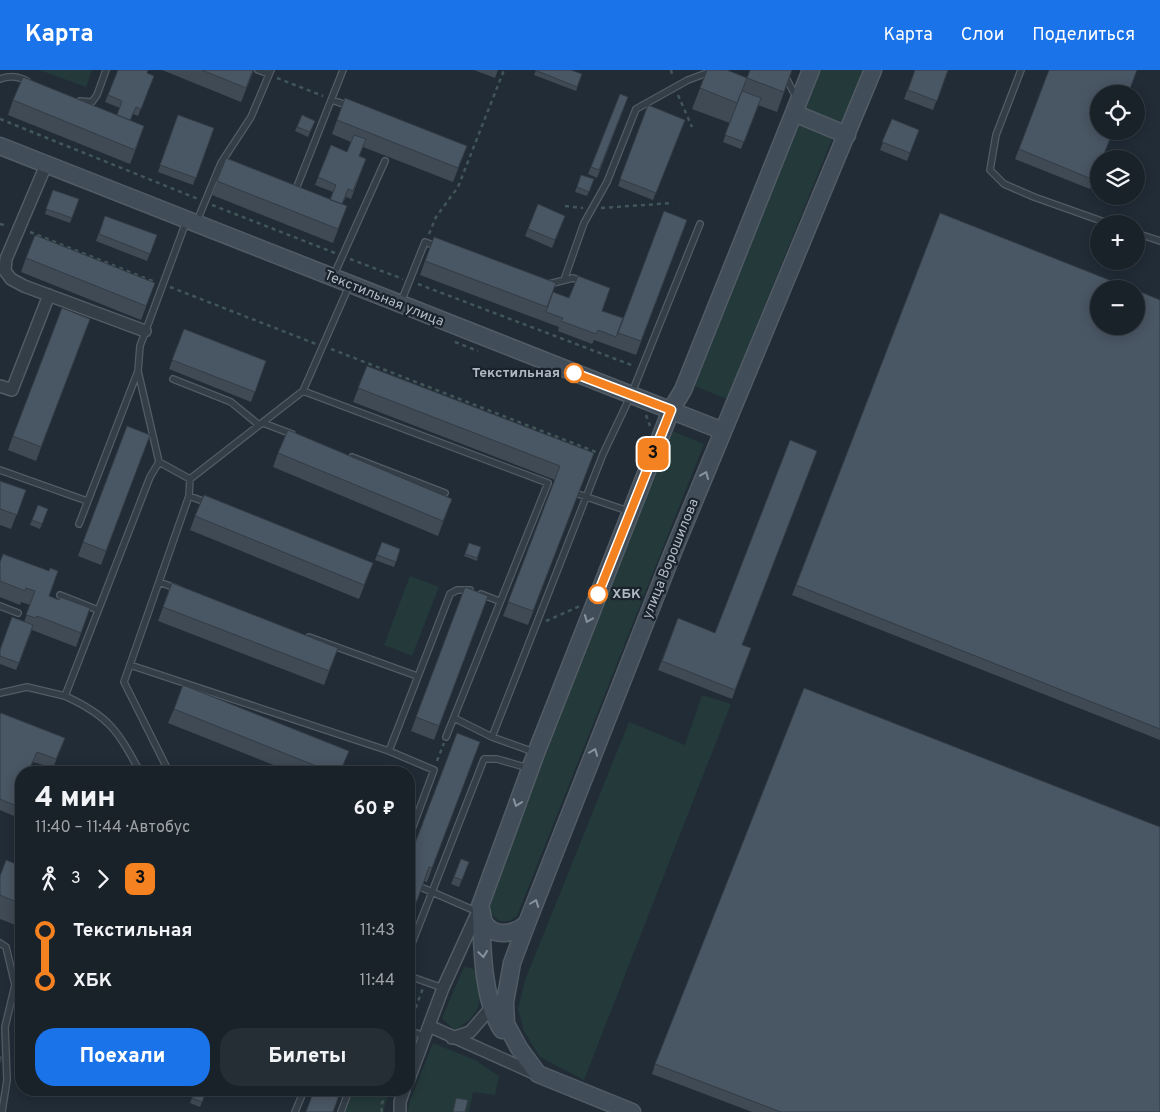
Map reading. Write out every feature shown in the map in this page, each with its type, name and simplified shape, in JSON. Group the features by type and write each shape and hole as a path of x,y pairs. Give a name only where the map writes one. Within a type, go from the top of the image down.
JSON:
{"main road":[{"path":"632,1112 538,1074 519,1048 506,1024 482,944 479,909 530,768 630,512 671,410 683,390 811,70"},
{"name":"улица Ворошилова","path":"499,1004 527,923 673,552 873,70"},
{"path":"796,107 847,135"},
{"name":"Текстильная улица","path":"0,146 400,306 628,400 671,410 723,431"},
{"path":"479,909 484,922 492,930 504,934 520,930 527,923"}],"street":[{"path":"46,165 6,259 5,271 12,279 24,286 145,331"},
{"path":"0,386 12,390 49,295"},
{"path":"415,1063 443,988 479,909"},
{"path":"452,1038 470,1032 499,1004"},
{"path":"427,1031 452,1038 538,1074"},
{"path":"400,1112 402,1096"}],"lane":[{"path":"69,98 85,103 92,102 97,95 106,70"},
{"path":"79,524 138,371 140,346 163,285 191,222 206,202 221,163 251,117 270,72 258,70"},
{"path":"286,186 296,189 343,70"},
{"path":"564,280 584,223 607,182 636,109 676,86 715,70"},
{"path":"782,70 796,107"},
{"path":"1022,70 996,135 990,170 1004,184 1090,217"},
{"path":"0,79 6,76 18,77 32,83"},
{"path":"332,100 359,110"},
{"path":"333,279 385,161"},
{"path":"221,163 240,169"},
{"path":"492,737 603,454 628,400 700,224"},
{"path":"1145,236 1160,242"},
{"path":"400,306 425,242 444,249"},
{"path":"544,284 554,284 573,278 589,284"},
{"path":"166,766 124,682 189,496 190,479 303,391 350,286"},
{"path":"65,696 150,477 159,462 138,371"},
{"path":"173,379 231,402 261,424 299,437"},
{"path":"303,391 551,484 499,600 446,737"},
{"path":"345,454 445,493"},
{"path":"159,462 190,479"},
{"path":"0,470 87,501"},
{"path":"578,494 630,512"},
{"path":"189,496 217,506"},
{"path":"159,582 187,592"},
{"path":"389,751 450,594 457,590 469,590 499,600"},
{"path":"60,596 98,610"},
{"path":"0,606 18,613"},
{"path":"306,636 417,676"},
{"path":"130,665 389,751 434,770 415,821"},
{"path":"0,693 27,687 65,696 88,706 103,717 122,740 137,766"},
{"path":"454,718 492,737 536,753"},
{"path":"415,935 484,759 498,759 530,768"},
{"path":"415,884 479,909"},
{"path":"0,943 6,947 15,985 5,1027 7,1080 2,1112"},
{"path":"415,978 443,988"},
{"path":"415,1030 427,1031"},
{"path":"295,1112 302,1096"},
{"path":"341,1112 347,1096"}],"path":[{"path":"425,242 436,217 458,187 504,70"},
{"path":"671,70 692,127"},
{"path":"270,72 332,100"},
{"path":"0,119 342,256 641,369"},
{"path":"565,206 591,209 673,203"},
{"path":"0,224 19,228 603,454"},
{"path":"450,340 485,354"},
{"path":"628,400 646,414 650,426 650,434"},
{"path":"536,625 586,603"},
{"path":"434,770 446,737"},
{"path":"415,1012 426,981"},
{"path":"382,1112 381,1106 385,1096"}],"green space":[{"path":"39,70 92,70 86,87"},
{"path":"811,70 873,70 847,135 794,113"},
{"path":"798,125 832,139 727,399 693,385"},
{"path":"673,431 704,444 517,916 509,921 500,921 487,912 487,891"},
{"path":"410,576 439,587 412,656 384,645"},
{"path":"702,695 731,704 584,1080 540,1057 524,1031 518,1009 525,980 629,722 685,745"},
{"path":"464,967 479,970 480,998 471,1018 454,1030 442,1018"},
{"path":"433,1043 475,1060 499,1076 495,1095 473,1092 469,1112 408,1112 412,1096 415,1096 415,1088"},
{"path":"351,1096 388,1096 383,1112 344,1112"}],"building":[{"path":"118,70 148,70 147,73 154,76 141,109 136,107 130,120 117,115 122,101 108,95"},
{"path":"202,70 253,70 246,88"},
{"path":"535,70 571,70 582,74 577,87"},
{"path":"707,70 727,70 747,78 737,103 700,88"},
{"path":"750,70 792,70 784,92 747,78"},
{"path":"915,70 948,70 937,101 908,90"},
{"path":"1049,70 1137,70 1131,85 1090,85 1090,140 1109,140 1106,150 1090,150 1090,178 1019,149"},
{"path":"23,77 144,126 135,150 13,100"},
{"path":"742,91 761,98 744,142 725,135"},
{"path":"620,94 628,97 599,170 591,167"},
{"path":"345,98 467,146 458,168 337,120"},
{"path":"648,105 685,120 656,193 620,179"},
{"path":"178,115 214,128 196,178 160,165"},
{"path":"302,115 315,121 310,132 297,127"},
{"path":"892,119 919,130 910,153 882,142"},
{"path":"354,135 366,139 359,156 366,159 353,191 348,189 342,204 330,200 336,185 318,177 331,145 347,152"},
{"path":"226,158 347,206 338,229 217,181"},
{"path":"581,175 594,179 589,192 577,187"},
{"path":"53,190 79,199 72,218 46,209"},
{"path":"538,204 565,216 555,240 528,229"},
{"path":"664,211 687,220 641,341 618,333"},
{"path":"940,213 1109,280 1090,280 1090,335 1145,335 1145,294 1160,300 1160,729 796,585"},
{"path":"105,216 157,235 150,254 99,234"},
{"path":"35,235 155,283 146,306 26,258"},
{"path":"434,237 556,283 547,307 425,261"},
{"path":"578,276 610,288 602,311 623,318 616,337 598,330 596,334 561,321 563,318 546,312 553,292 569,298"},
{"path":"62,308 90,319 41,447 13,436"},
{"path":"184,329 266,361 255,392 172,360"},
{"path":"367,366 594,453 533,611 508,602 560,466 358,388"},
{"path":"127,426 150,435 106,551 83,542"},
{"path":"288,430 452,499 443,521 278,453"},
{"path":"790,440 817,451 742,645 751,648 735,690 662,661 678,618 715,633"},
{"path":"0,481 26,490 17,515 0,509"},
{"path":"204,495 373,563 364,585 195,516"},
{"path":"38,505 48,509 42,524 32,520"},
{"path":"382,542 400,549 396,562 377,555"},
{"path":"469,543 481,547 477,558 465,554"},
{"path":"3,554 49,571 50,568 58,571 49,596 59,600 60,597 90,608 81,633 37,616 36,618 26,615 35,591 26,588 25,591 0,581 0,562"},
{"path":"172,583 338,648 329,671 163,607"},
{"path":"465,587 488,596 439,726 416,717"},
{"path":"12,617 33,625 19,663 0,656 0,650"},
{"path":"183,685 349,751 343,766 316,766 174,709"},
{"path":"804,688 1160,827 1160,1112 781,1112 655,1064"},
{"path":"1,713 65,738 56,759 37,752 31,766 15,766 15,805 0,799"},
{"path":"457,733 480,742 432,868 429,867 417,901 415,900 415,843"},
{"path":"461,859 469,862 462,880 454,877"},
{"path":"6,860 15,864 15,901 0,895 0,876"},
{"path":"193,1096 204,1096 202,1102 192,1098"},
{"path":"312,1096 339,1096 333,1112 306,1112"},
{"path":"456,1098 468,1100 465,1112 453,1112"}],"bus line":[{"name":"3","path":"574,373 671,410 598,594"}],"place":[{"name":"Текстильная","path":"574,373"},
{"name":"ХБК","path":"598,594"}]}
